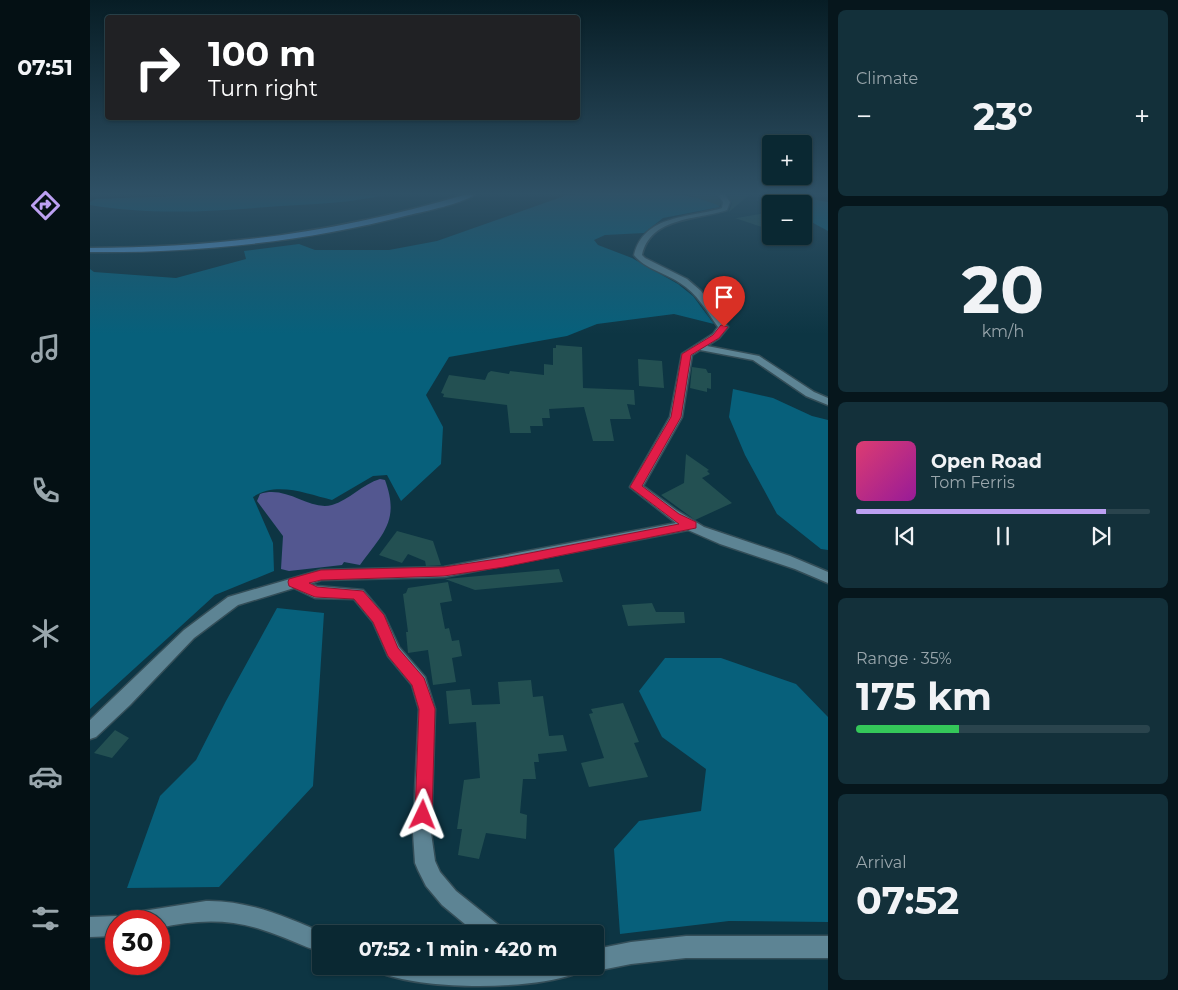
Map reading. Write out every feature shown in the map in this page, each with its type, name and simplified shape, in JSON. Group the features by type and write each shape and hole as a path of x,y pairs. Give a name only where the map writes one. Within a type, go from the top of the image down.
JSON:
{"main road":[{"path":"90,244 201,241"},
{"path":"90,250 153,250 252,241"}],"street":[{"path":"644,241 638,254 642,260 684,281 698,293 724,327 716,336 686,354 676,417 636,487 675,516 708,534 810,568 828,578"},
{"path":"698,347 756,358 810,394 828,402"},
{"path":"90,731 124,700 189,634 233,601 321,575 444,572 692,525"},
{"path":"294,582 315,592 358,594 379,619 393,651 419,682 427,709 422,833 425,863 433,879 448,898 482,925"},
{"path":"170,915 182,913 227,911 265,921 312,939"},
{"path":"90,927 105,926"},
{"path":"604,958 631,953 686,947 828,948"},
{"path":"428,975 486,979 504,975"}],"shaded area":[{"path":"436,241 595,241 598,245 632,258 678,284 693,296 714,324 674,314 597,324 567,336 449,357 426,395 443,427 441,464 401,501 387,475 373,476 332,500 282,489 262,492 253,497 273,543 274,571 215,595 90,709 90,269 94,272 176,278 246,259 244,251 299,244 315,250 389,250"},
{"path":"733,389 773,398 812,416 828,420 828,550 821,549 777,514 745,455 729,417"},
{"path":"380,479 385,480 389,494 390,516 382,535 360,565 344,562 342,565 289,571 281,569 283,536 257,501 260,494 279,493 315,505 332,505"},
{"path":"277,608 324,613 313,786 219,887 127,888 160,796 196,760"},
{"path":"665,658 721,658 796,684 828,717 828,922 729,921 620,934 614,849 639,821 701,811 706,769 662,737 639,691"}],"building":[{"path":"556,345 582,347 583,388 634,390 635,405 627,404 631,419 610,419 614,441 593,441 584,407 549,409 550,418 542,418 543,426 530,426 531,433 510,433 507,405 443,397 444,394 441,393 449,375 485,380 491,371 509,374 510,371 544,375 544,364 553,365 553,348 556,348"},
{"path":"638,359 662,361 664,388 639,386"},
{"path":"692,367 706,369 708,373 711,373 711,389 707,388 707,392 690,388"},
{"path":"686,454 709,470 707,471 710,474 702,478 732,503 695,520 661,495 684,483"},
{"path":"397,531 433,541 441,565 426,566 425,561 408,554 402,563 379,555"},
{"path":"559,569 563,582 475,590 445,579"},
{"path":"448,582 452,601 440,603 445,629 449,628 452,641 459,640 462,656 452,658 456,682 433,685 428,650 408,653 406,632 408,632 403,594 406,593 408,588"},
{"path":"652,603 656,612 684,612 685,623 628,626 622,605"},
{"path":"531,680 533,697 543,696 549,736 563,735 567,751 538,754 539,762 534,762 536,779 523,779 520,813 527,815 526,839 486,833 479,859 458,855 462,829 457,829 464,780 480,778 476,722 449,724 446,691 470,689 472,705 500,704 498,682"},
{"path":"623,703 639,742 634,743 648,777 589,787 581,763 604,758 589,714 593,713 591,709"},
{"path":"115,730 129,738 112,758 94,753"}],"route":[{"path":"423,815 427,709 419,682 393,651 379,619 358,594 315,592 294,582 321,575 444,572 692,525 675,516 636,487 676,417 686,354 716,336 724,327"}]}
